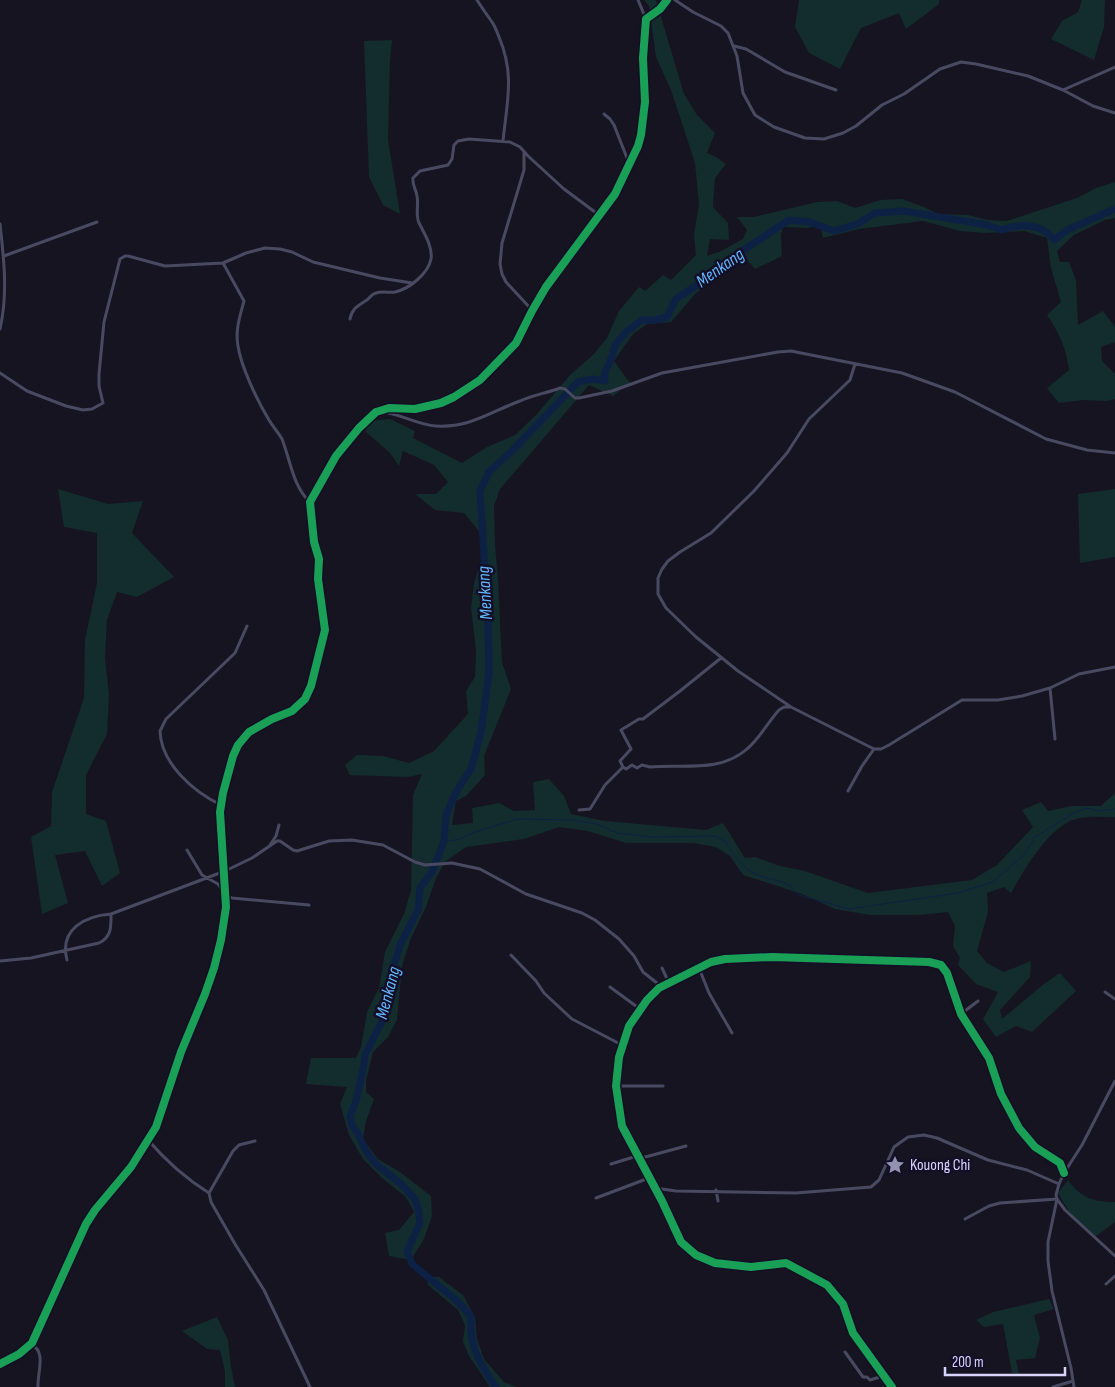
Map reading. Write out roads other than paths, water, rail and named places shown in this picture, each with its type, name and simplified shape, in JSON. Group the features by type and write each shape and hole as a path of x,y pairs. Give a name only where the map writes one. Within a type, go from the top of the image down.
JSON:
{"street":[{"path":"477,0 493,24 504,50 508,66 509,80 503,141"},
{"path":"310,502 336,456 359,428 376,412 389,408 414,409 454,397 469,389 495,367 516,343 546,287 615,194 641,135 645,102 643,58 646,19 638,0"},
{"path":"646,19 660,8 666,0"},
{"path":"675,0 726,30 734,46 743,93 756,115 774,127 805,138 824,139 843,133 856,126 882,105 904,94 931,75 956,63 976,64 1022,75 1062,90 1093,106 1115,113"},
{"path":"734,46 746,49 786,72 836,90"},
{"path":"1062,90 1090,76 1115,67"},
{"path":"604,114 614,126 630,162"},
{"path":"350,319 351,312 372,294 395,292 412,283 429,264 431,257 425,234 418,221 418,197 413,180 414,175 420,171 448,164 452,159 454,145 458,141 469,139 503,141 518,145 564,189 599,215"},
{"path":"524,152 524,170 502,243 500,264 506,282 532,311"},
{"path":"4,256 97,222"},
{"path":"0,224 4,256 5,289 0,329"},
{"path":"0,373 27,391 66,406 83,410 98,407 103,403 99,386 99,374 104,322 120,259 124,256 155,264 176,266 223,263 246,253 265,248 280,249 292,252 313,262 408,284 412,283"},
{"path":"0,1364 31,1346 86,1224 131,1167 158,1122 175,1067 210,981 221,940 226,895 220,822 221,805 229,767 238,745 249,732 292,711 308,696 325,630 318,579 319,559 314,542 310,502 297,480 278,433 260,403 241,359 237,343 237,324 244,301 223,263"},
{"path":"376,412 387,412 431,426 450,426 475,421 524,399 560,388 565,389 575,398 579,398 612,390 662,373 791,351 902,373 946,388 978,403 1029,432 1054,442 1087,450 1115,453"},
{"path":"855,364 850,380 813,414 787,453 754,491 711,533 680,552 668,562 660,573 658,594 661,602 696,637 721,658 791,707 874,749 889,744 962,700 998,700 1032,693 1050,688 1079,674 1115,667"},
{"path":"221,805 185,780 178,772 164,750 160,731 166,719 235,653 247,626"},
{"path":"623,767 620,761 631,748 621,730 638,719 643,719 721,658"},
{"path":"1050,688 1056,738"},
{"path":"623,767 626,769 632,765 637,768 642,765 650,767 697,766 720,763 748,749 779,710 784,707 791,707"},
{"path":"848,792 874,749"},
{"path":"579,810 590,809 605,785 623,767"},
{"path":"270,845 276,836 279,825"},
{"path":"67,960 64,950 73,928 79,922 93,916 111,914 225,871 252,858 270,845 280,841 297,851 329,841 352,840 383,845 414,862 424,865 452,863 480,869 526,894 588,916 619,939 634,956 643,972 663,987"},
{"path":"187,850 204,878 218,884 226,895 238,899 309,905"},
{"path":"0,960 31,958 88,946 106,940 110,932 111,914"},
{"path":"511,955 536,981 544,993 572,1019 622,1045"},
{"path":"892,1387 853,1333 843,1304 827,1285 786,1263 751,1267 715,1263 696,1255 681,1242 621,1123 616,1086 622,1045 629,1026 652,994 659,988 718,960 756,957 929,962 941,965 947,973 961,1014 989,1058 1001,1094 1019,1128 1035,1147 1060,1163 1064,1172"},
{"path":"662,968 669,983"},
{"path":"699,968 709,993 732,1033"},
{"path":"610,987 640,1009"},
{"path":"1104,992 1115,999"},
{"path":"961,1014 978,1001"},
{"path":"1074,1387 1052,1291 1048,1261 1048,1242 1057,1199 1056,1190 1064,1172 1082,1145 1115,1081"},
{"path":"616,1086 663,1086"},
{"path":"655,1188 676,1191 716,1190 796,1193 871,1187 879,1180 894,1147 908,1137 924,1135 937,1138 976,1156 1027,1170 1059,1184"},
{"path":"148,1140 182,1175 209,1193"},
{"path":"255,1141 236,1148 209,1193 211,1202 234,1244 264,1290 310,1387"},
{"path":"611,1164 686,1146"},
{"path":"596,1198 649,1178"},
{"path":"716,1190 718,1200"},
{"path":"965,1219 989,1206 1000,1203 1057,1199"},
{"path":"1057,1199 1077,1222 1115,1256"},
{"path":"1106,1284 1114,1278"},
{"path":"31,1346 35,1347 39,1353 38,1387"},
{"path":"845,1352 864,1378 867,1377 870,1380 883,1376"},
{"path":"1053,1387 1073,1381"}],"waterway":[{"name":"Menkang","path":"496,1387 476,1354 472,1336 471,1316 456,1300 412,1264 407,1251 420,1223 415,1199 401,1184 375,1163 352,1125 350,1116 356,1101 365,1055 383,1019 393,968 400,945 418,910 420,888 432,872 444,841 446,815 456,792 471,769 481,732 489,673 488,619 480,491 489,472 512,451 578,382 593,379 605,381 605,372 615,345 626,332 642,320 656,320 667,317 676,299 706,279 727,261 789,220 810,222 834,231 857,224 875,213 904,211 987,225 1002,230 1016,226 1030,226 1043,230 1054,240 1067,230 1115,209"},
{"path":"444,841 457,840 475,832 517,819 573,820 597,824 617,833 652,837 716,836 726,842 735,856 749,871 783,882 792,887 799,895 849,909 958,893 993,882 1025,854 1035,837 1072,814 1087,808 1097,811 1115,809"}],"place":[{"name":"Kouong Chi","path":"895,1165"}]}
